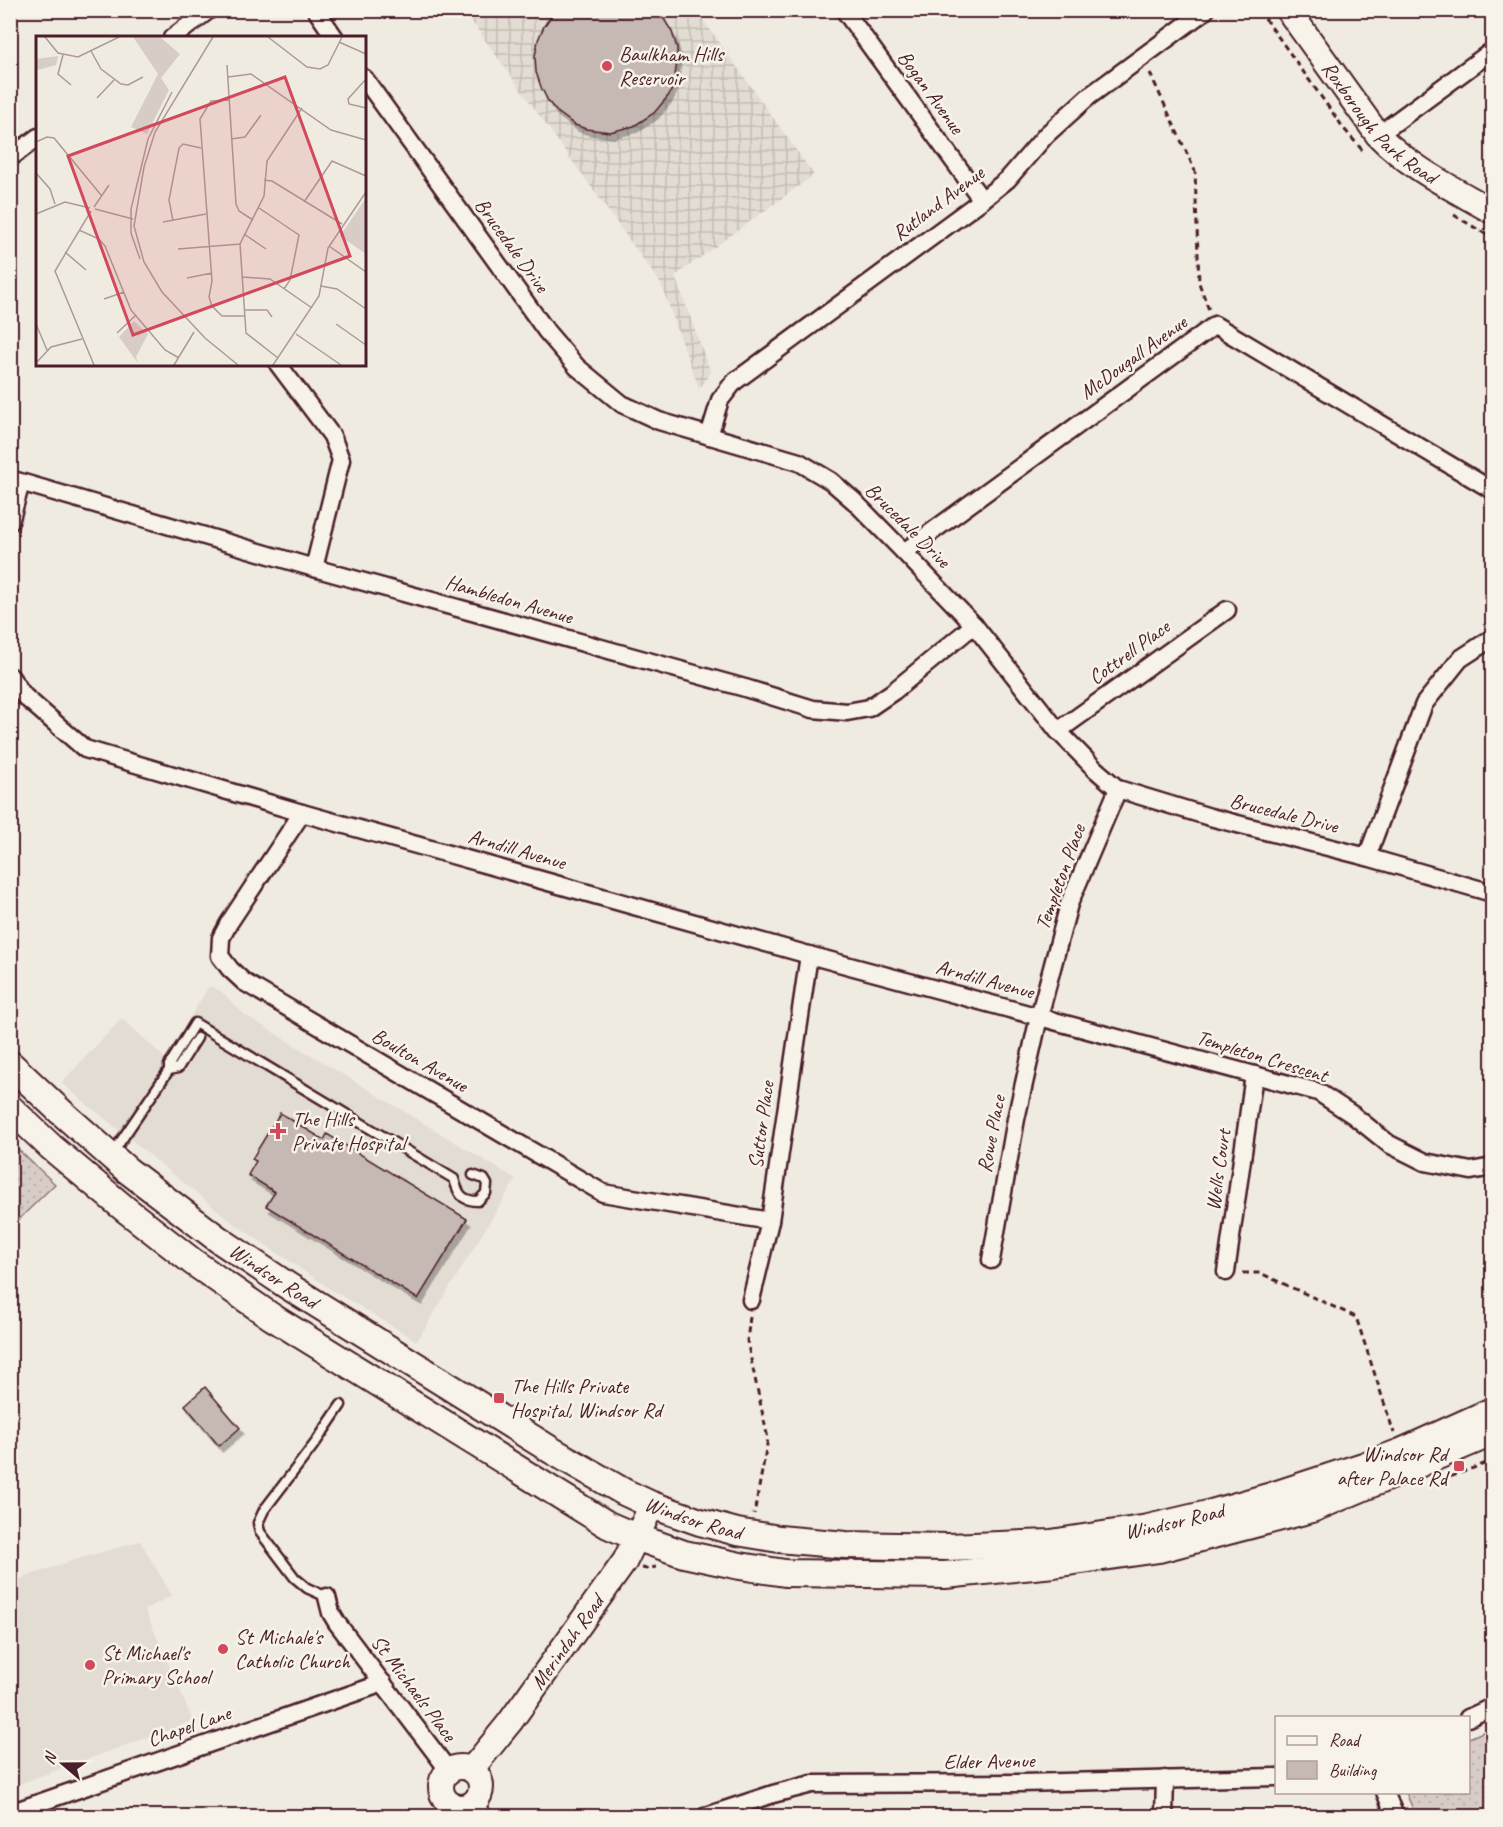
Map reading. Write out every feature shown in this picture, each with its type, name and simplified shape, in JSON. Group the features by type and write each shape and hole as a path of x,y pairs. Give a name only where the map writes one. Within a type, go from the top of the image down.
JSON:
{"main road":[{"name":"Roxborough Park Road","path":"1288,10 1378,135 1390,147 1422,172 1492,211"},
{"name":"Windsor Road","path":"10,1064 60,1112 127,1170 218,1239 298,1293 551,1450 624,1492 652,1506 700,1522 750,1534 846,1545 948,1547 1051,1543 1148,1528 1258,1500 1366,1465 1401,1452 1492,1411"},
{"path":"10,1092 65,1137 92,1151 111,1156 114,1173 154,1232"},
{"name":"Windsor Road","path":"10,1108 92,1182 154,1232 272,1317 608,1525 684,1554 785,1573 860,1576 945,1575 1054,1564 1159,1549 1312,1509 1492,1433"},
{"name":"Merindah Road","path":"460,1770 510,1722 625,1561 652,1506"},
{"path":"460,1770 477,1775 481,1790 478,1797 462,1810 445,1799 441,1784 444,1777 460,1770"}],"street":[{"path":"175,36 209,10"},
{"path":"316,10 334,36"},
{"name":"Bogan Avenue","path":"844,10 982,200"},
{"name":"Rutland Avenue","path":"709,436 720,400 734,382 982,200 1008,179 1046,135 1088,97 1206,10"},
{"path":"1378,135 1492,51"},
{"name":"Brucedale Drive","path":"366,81 547,332 577,366 622,404 659,421 799,462 823,476 854,501 974,625 1058,731 1118,789 1210,817 1366,857 1492,893"},
{"path":"10,158 36,138"},
{"name":"McDougall Avenue","path":"904,552 1215,325 1492,490"},
{"path":"280,366 332,436 341,460 314,568"},
{"path":"10,522 16,481"},
{"name":"Hambledon Avenue","path":"16,481 813,709 847,712 869,708 894,691 974,625"},
{"name":"Cottrell Place","path":"1058,731 1227,610"},
{"path":"1366,857 1424,704 1460,659 1492,638"},
{"name":"Arndill Avenue","path":"10,676 24,696 85,749 302,813 1039,1017"},
{"name":"Templeton Place","path":"1039,1017 1069,904 1118,789"},
{"name":"Boulton Avenue","path":"302,813 221,938 220,956 244,982 603,1193 770,1221"},
{"name":"Suttor Place","path":"751,1300 770,1221 809,955"},
{"name":"Templeton Crescent","path":"1039,1017 1318,1092 1353,1115 1389,1144 1425,1162 1471,1171 1492,1167"},
{"name":"Rowe Place","path":"991,1260 1016,1119 1039,1017"},
{"name":"Wells Court","path":"1226,1272 1254,1075"},
{"name":"St Michaels Place","path":"327,1597 331,1613 337,1623 383,1683 460,1770"},
{"name":"Chapel Lane","path":"10,1813 383,1683"},
{"path":"1470,1717 1492,1707"},
{"name":"Elder Avenue","path":"706,1816 812,1784 1020,1783 1275,1777"},
{"path":"1164,1816 1165,1779"},
{"path":"1386,1794 1395,1816"}],"lane":[{"path":"111,1156 170,1070 169,1065 195,1023 454,1179 458,1192 463,1198 478,1201 486,1193 487,1184 484,1179 473,1175"},
{"path":"170,1070 178,1068 197,1038"},
{"name":"St Michaels Place","path":"327,1597 308,1588 295,1578 260,1532 258,1523 264,1510 341,1405"}],"path":[{"path":"1143,57 1195,171 1199,283 1215,325"},
{"path":"1226,1272 1260,1273 1356,1317 1395,1436"},
{"path":"750,1534 768,1439 747,1341 751,1300"}],"shaded area":[{"path":"464,11 697,11 814,175 675,276 711,373 699,389 661,284"},
{"name":"The Hills Private Hospital","path":"209,986 221,991 245,1015 516,1179 417,1341 332,1290 233,1223 61,1083 122,1018 165,1058"},
{"path":"11,1143 55,1184 10,1227"},
{"name":"St Michael's Primary School","path":"140,1541 172,1595 145,1610 193,1721 11,1787 11,1582 71,1561"},
{"path":"1492,1728 1492,1816 1416,1816 1406,1794 1470,1794 1470,1738"}],"building":[{"name":"Baulkham Hills Reservoir","path":"556,10 657,10 672,32 677,48 677,60 674,84 669,95 654,113 634,126 610,132 575,125 556,111 541,87 536,72 535,56 544,26"},
{"path":"280,1113 324,1140 327,1134 467,1219 418,1299 266,1206 275,1192 248,1175 256,1161 252,1159"},
{"path":"205,1387 240,1428 219,1446 185,1405"}],"place":[{"name":"Baulkham Hills Reservoir","path":"607,66"},
{"name":"The Hills Private Hospital","path":"278,1131"},
{"name":"The Hills Private Hospital, Windsor Rd","path":"499,1398"},
{"name":"Windsor Rd after Palace Rd","path":"1459,1466"},
{"name":"St Michale's Catholic Church","path":"223,1649"},
{"name":"St Michael's Primary School","path":"90,1665"}]}
